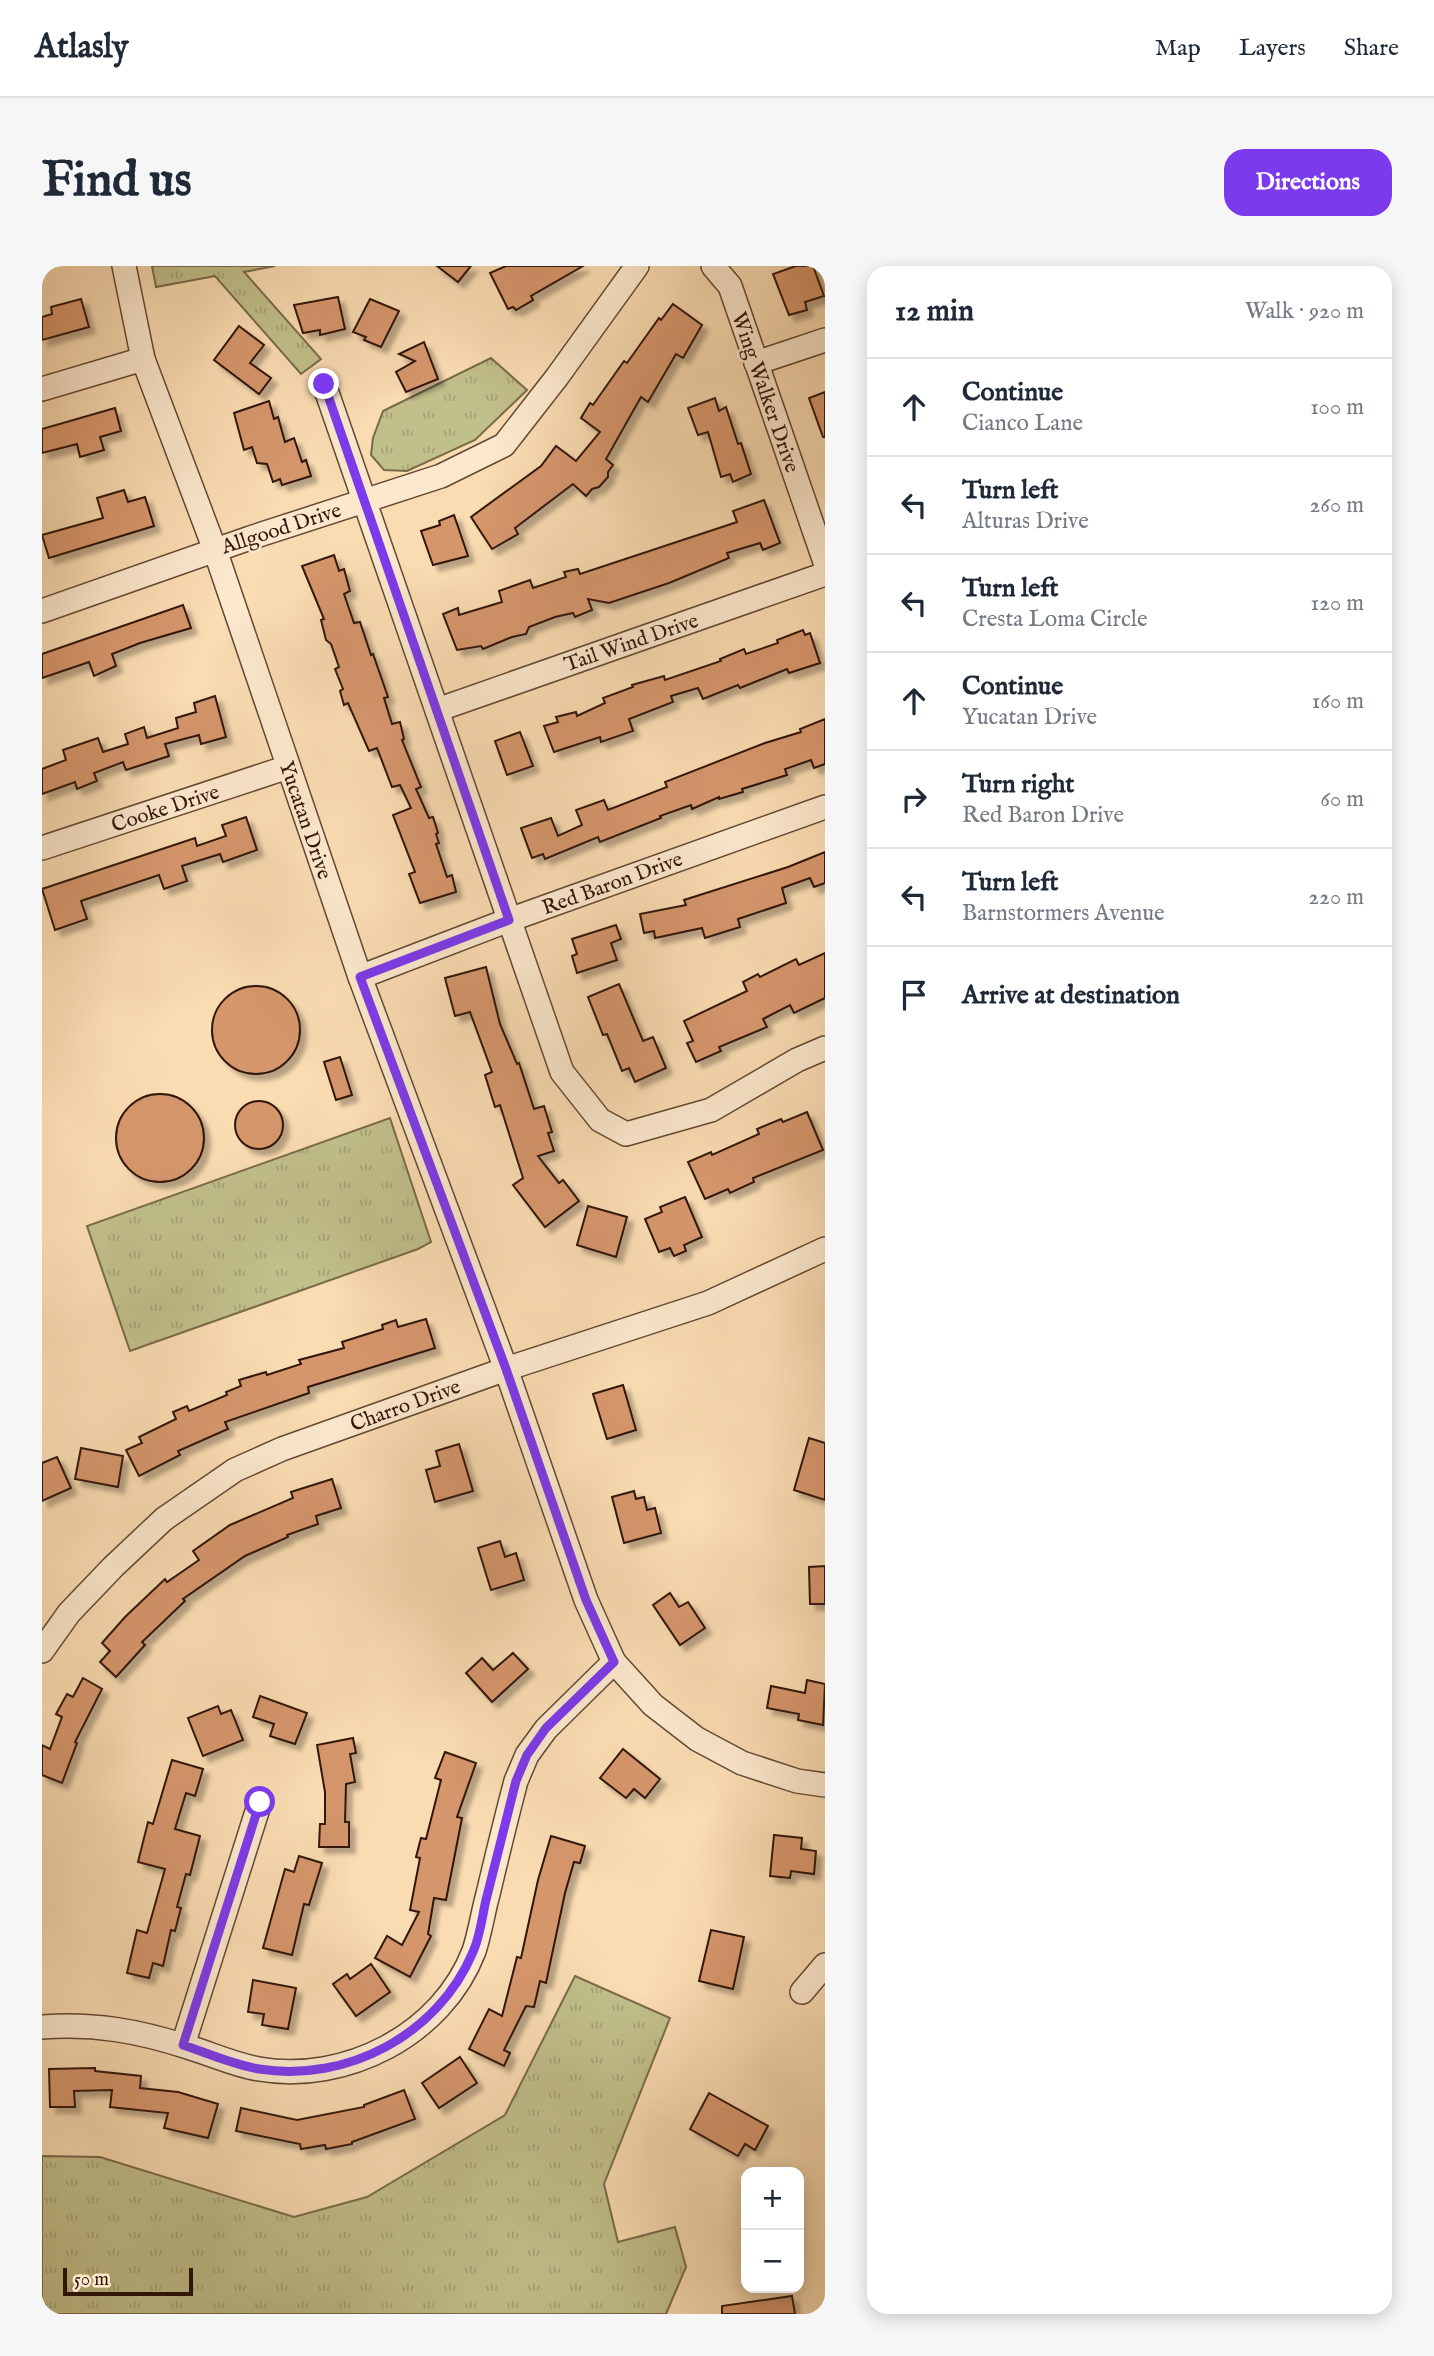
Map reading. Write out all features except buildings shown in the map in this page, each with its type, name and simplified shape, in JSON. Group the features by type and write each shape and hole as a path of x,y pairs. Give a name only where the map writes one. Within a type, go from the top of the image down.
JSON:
{"street":[{"name":"Yucatan Drive","path":"124,266 144,359 215,550 360,977 506,1369 586,1600 614,1662 653,1705 697,1739 742,1763 797,1781 825,1785"},
{"name":"Allgood Drive","path":"42,611 215,550 442,476 504,445 638,266"},
{"name":"Wing Walker Drive","path":"713,266 730,286 825,562"},
{"path":"756,363 825,340"},
{"path":"42,389 144,359"},
{"path":"324,384 562,1072 600,1120 626,1134 710,1110 797,1060 825,1048"},
{"name":"Tail Wind Drive","path":"437,710 825,574"},
{"name":"Cooke Drive","path":"42,848 288,768"},
{"name":"Red Baron Drive","path":"360,977 509,920 825,807"},
{"name":"Charro Drive","path":"42,1651 69,1613 164,1519 235,1470 282,1449 506,1369 708,1303 825,1249"},
{"path":"42,2027 73,2025 117,2028 183,2045 258,2069 296,2071 327,2070 366,2058 402,2038 430,2016 455,1985 473,1951 516,1781 527,1755 546,1728 614,1662"},
{"path":"183,2045 260,1802"},
{"path":"802,1992 825,1965"}],"green space":[{"path":"152,266 275,266 244,272 321,359 301,374 215,276 156,287"},
{"path":"491,358 527,390 475,440 407,471 384,470 371,455 373,438 383,411"},
{"path":"390,1118 431,1242 418,1249 130,1351 87,1226"},
{"path":"575,1976 670,2018 604,2184 618,2242 675,2227 686,2267 666,2314 42,2314 42,2156 100,2157 294,2217 367,2197 505,2115"}],"route":[{"path":"260,1802 183,2045 258,2069 327,2070 366,2058 402,2038 430,2016 455,1985 473,1951 516,1781 527,1755 546,1728 614,1662 586,1600 506,1369 360,977 509,920 324,384"}]}
